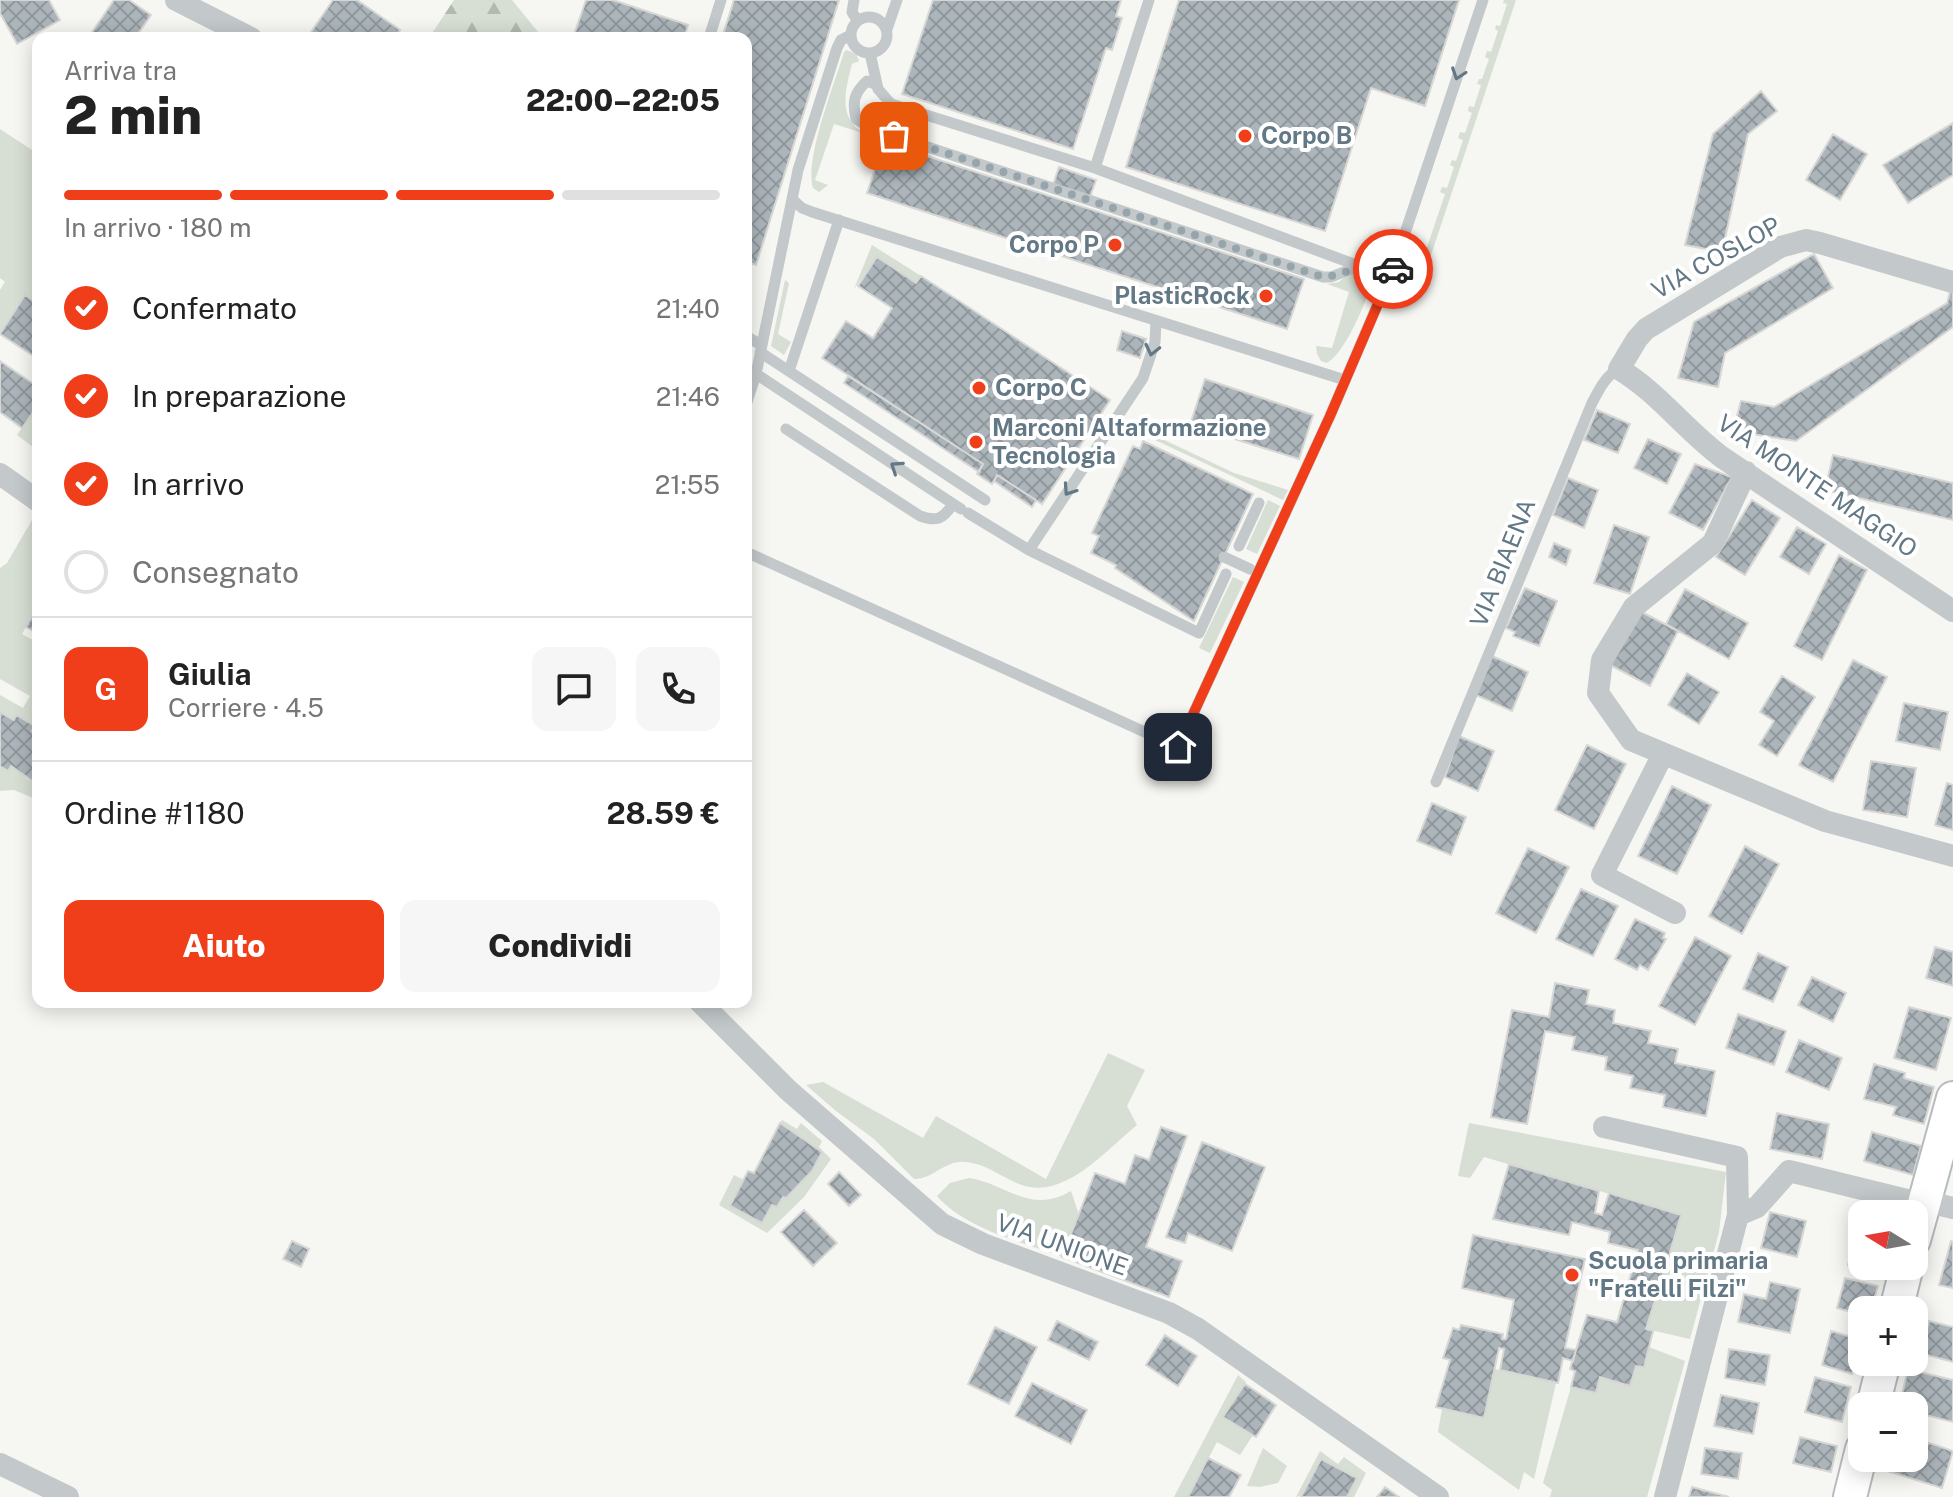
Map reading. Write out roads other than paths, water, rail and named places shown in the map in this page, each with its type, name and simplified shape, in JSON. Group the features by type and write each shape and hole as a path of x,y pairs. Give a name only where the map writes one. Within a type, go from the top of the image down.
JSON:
{"street":[{"path":"176,0 239,32"},
{"name":"VIA COSLOP","path":"1619,369 1646,329 1750,265 1797,241 1820,243 1952,282"},
{"name":"VIA MONTE MAGGIO","path":"1619,369 1637,380 1705,445 1953,611"},
{"path":"1746,472 1713,543 1634,607 1602,660 1598,693 1631,740 1825,821 1953,856"},
{"path":"0,474 32,497"},
{"path":"1663,754 1602,875 1675,913"},
{"name":"VIA UNIONE","path":"706,1008 788,1090 942,1224 983,1244 1185,1321 1438,1497"},
{"path":"1738,1215 1757,1207 1789,1171 1933,1204 1953,1098"},
{"path":"1604,1127 1737,1157 1738,1215 1665,1497"},
{"path":"0,1464 68,1497"},
{"path":"1850,1497 1856,1472"}],"lane":[{"path":"711,32 721,0"},
{"path":"854,0 852,12 857,20"},
{"path":"851,35 856,46 870,53 881,51 897,0"},
{"path":"1095,168 1149,0"},
{"path":"752,555 1178,747 1254,571 1345,380 1394,266 1483,0"},
{"path":"752,386 798,170 837,48 841,40 851,35 857,20 862,17 873,17 884,23 887,29"},
{"path":"870,53 877,85 891,104 1095,168 1359,266 1394,266"},
{"path":"877,85 867,81 854,98 856,119 873,129 1323,277 1338,275 1359,266"},
{"path":"792,199 802,208 1345,380"},
{"path":"789,371 839,220"},
{"path":"1029,550 1143,378 1155,342 1156,321"},
{"path":"1198,350 1203,336"},
{"path":"752,341 789,371 985,500"},
{"name":"VIA BIAENA","path":"1436,782 1592,403 1602,384 1619,369"},
{"path":"756,374 1029,550 1199,633 1226,574"},
{"path":"786,429 920,516 937,520 961,509"},
{"path":"1239,546 1259,503"},
{"path":"1224,557 1254,571"}],"place":[{"name":"Corpo B","path":"1245,136"},
{"name":"Corpo P","path":"1115,245"},
{"name":"PlasticRock","path":"1266,296"},
{"name":"Corpo C","path":"979,388"},
{"name":"Marconi Altaformazione Tecnologia","path":"976,442"},
{"name":"Scuola primaria \"Fratelli Filzi\"","path":"1572,1275"}]}
